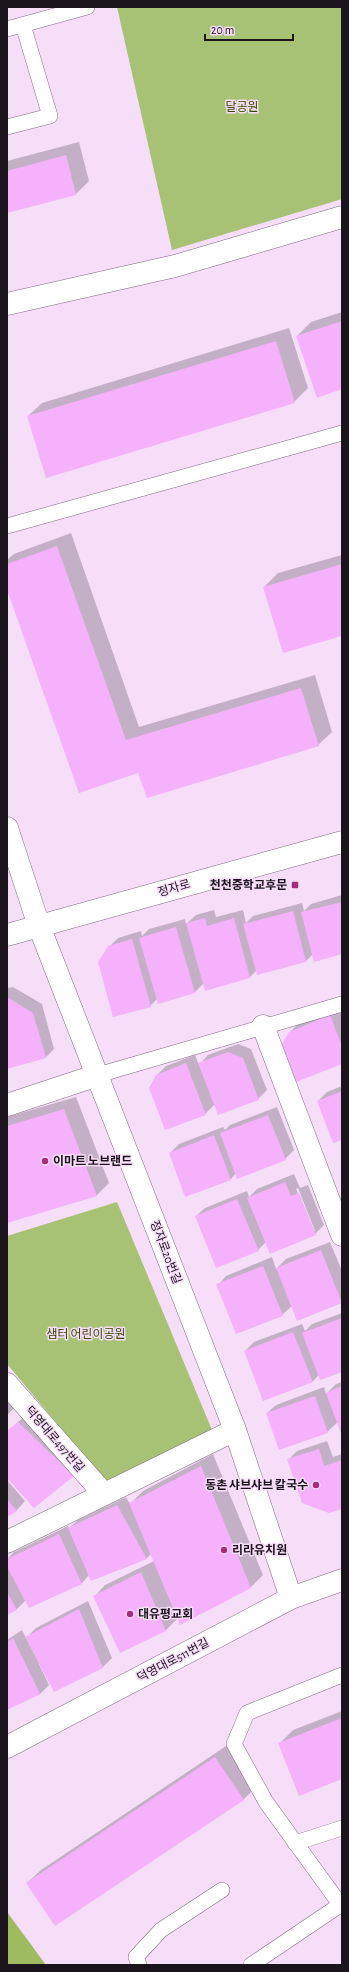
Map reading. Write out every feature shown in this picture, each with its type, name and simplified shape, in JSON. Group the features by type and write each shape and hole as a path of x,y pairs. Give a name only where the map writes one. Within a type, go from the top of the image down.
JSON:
{"street":[{"path":"7,304 175,266 342,217"},
{"name":"정자로20번길","path":"7,828 39,926 235,1430 291,1598"},
{"name":"정자로","path":"7,935 342,842"},
{"path":"263,1026 342,1235"},
{"path":"7,1105 98,1075"},
{"name":"덕영대로497번길","path":"7,1384 104,1494"},
{"path":"7,1542 235,1430"},
{"name":"덕영대로511번길","path":"7,1747 291,1598 342,1580"}],"lane":[{"path":"7,30 86,7"},
{"path":"7,127 50,116 23,25"},
{"path":"7,526 342,433"},
{"path":"98,1075 342,1004"},
{"path":"251,1965 341,1906 266,1802 234,1744 247,1713 342,1675"},
{"path":"295,1843 342,1828"},
{"path":"139,1965 136,1957 161,1930 222,1890"}],"green space":[{"name":"달공원","path":"117,7 342,7 342,199 172,250"},
{"name":"샘터 어린이공원","path":"117,1202 212,1430 107,1483 7,1364 7,1236"},
{"path":"7,1912 46,1965 7,1965"}],"building":[{"path":"66,155 76,195 7,213 7,171"},
{"path":"342,321 342,389 317,398 296,336"},
{"path":"276,341 295,403 46,478 27,416"},
{"path":"57,546 126,740 301,688 319,746 147,798 138,773 79,793 7,590 7,564"},
{"path":"342,564 342,636 283,653 263,587"},
{"path":"342,902 342,954 314,962 301,912"},
{"path":"293,911 306,962 257,975 243,924"},
{"path":"205,918 207,926 234,918 250,978 205,991 186,923"},
{"path":"176,927 195,993 158,1004 139,938"},
{"path":"132,939 151,1007 113,1017 98,962 108,946"},
{"path":"7,997 33,1013 46,1058 7,1069"},
{"path":"330,1015 342,1046 342,1064 296,1082 281,1045 289,1032"},
{"path":"228,1052 243,1058 259,1100 218,1115 198,1063"},
{"path":"186,1063 206,1115 165,1130 149,1088 156,1075"},
{"path":"342,1091 342,1140 333,1143 317,1101"},
{"name":"이마트 노브랜드","path":"64,1109 97,1196 7,1223 7,1126"},
{"path":"268,1115 286,1160 237,1179 220,1133"},
{"path":"214,1135 231,1180 185,1197 169,1153"},
{"path":"285,1182 291,1196 299,1193 316,1235 270,1254 247,1198"},
{"path":"237,1199 259,1251 216,1268 195,1216"},
{"path":"321,1250 342,1303 297,1321 276,1268"},
{"path":"263,1266 283,1316 236,1334 216,1284"},
{"path":"342,1318 342,1372 320,1380 302,1333"},
{"path":"293,1332 313,1382 263,1401 244,1351"},
{"path":"342,1386 342,1436 326,1393"},
{"path":"315,1396 328,1433 279,1450 266,1413"},
{"path":"18,1422 74,1476 34,1508 7,1478 7,1431"},
{"path":"319,1449 324,1466 342,1460 342,1509 329,1513 302,1503 287,1459"},
{"name":"리라유치원","path":"201,1466 251,1588 180,1625 129,1503"},
{"path":"7,1499 17,1511 7,1517"},
{"path":"117,1505 147,1559 91,1581 68,1528"},
{"path":"59,1534 82,1584 29,1608 7,1567 7,1559"},
{"name":"대유평교회","path":"141,1572 166,1631 120,1653 93,1596"},
{"path":"7,1592 17,1610 7,1615"},
{"path":"79,1609 103,1668 54,1692 25,1637"},
{"path":"13,1638 40,1694 7,1710 7,1642"},
{"path":"342,1718 342,1779 299,1796 278,1743"},
{"path":"215,1757 244,1800 55,1926 26,1883"}],"place":[{"name":"천천중학교후문","path":"295,885"},
{"name":"이마트 노브랜드","path":"45,1161"},
{"name":"동촌 샤브샤브 칼국수","path":"316,1485"},
{"name":"리라유치원","path":"224,1550"},
{"name":"대유평교회","path":"130,1614"}]}
